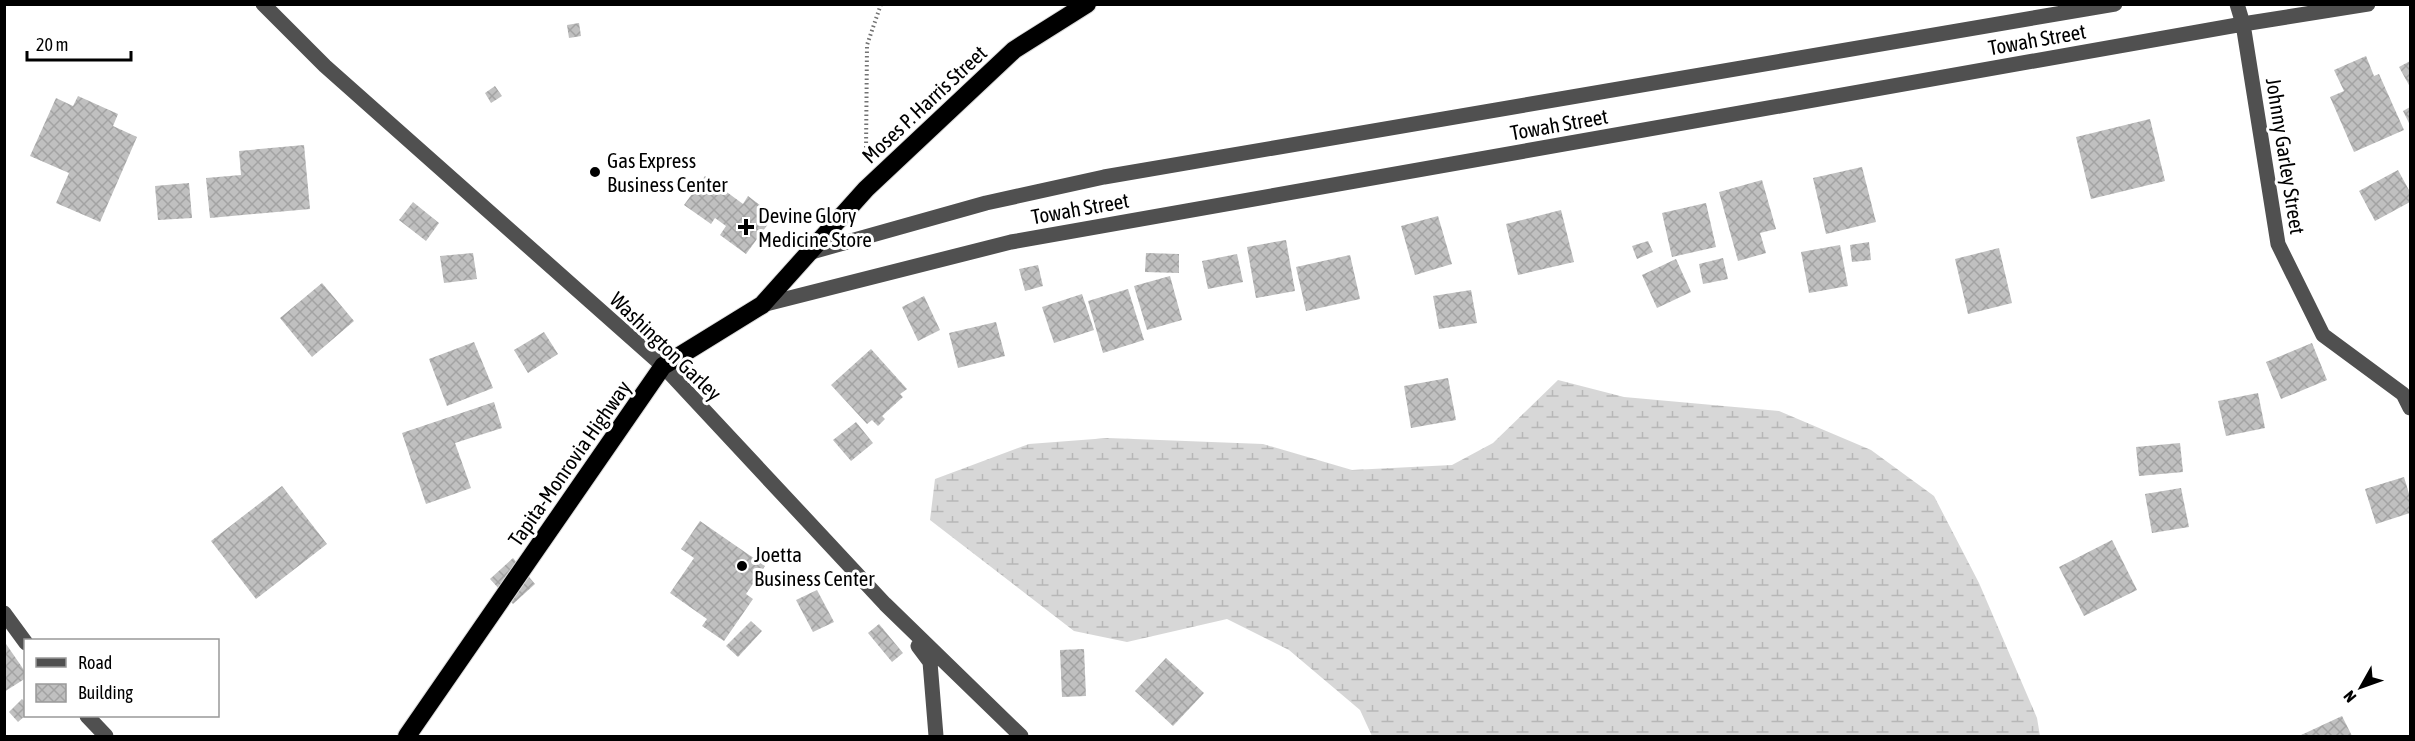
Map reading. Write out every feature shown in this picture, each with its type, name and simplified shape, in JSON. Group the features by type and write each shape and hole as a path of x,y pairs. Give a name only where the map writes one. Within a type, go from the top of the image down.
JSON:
{"highway":[{"name":"Moses P. Harris Street","path":"806,253 866,189 1014,50 1087,4"},
{"name":"Tapita-Monrovia Highway","path":"407,736 663,366 762,305 806,253"}],"street":[{"name":"Washington Garley","path":"263,4 326,66 663,366 885,604 1022,736"},
{"name":"Towah Street","path":"806,253 986,203 1104,177 2115,4"},
{"name":"Johnny Garley Street","path":"2237,4 2243,24 2278,244 2323,335 2403,394 2410,408"},
{"name":"Towah Street","path":"762,305 1011,242 2367,4"},
{"path":"885,604 930,662 936,736"},
{"path":"4,613 24,640"},
{"path":"88,717 106,736"}],"path":[{"path":"866,189 867,45 881,4"}],"green space":[{"path":"1558,380 1624,397 1779,411 1871,450 1934,496 1979,583 2037,718 2040,736 1372,736 1360,710 1289,650 1227,619 1127,642 1074,631 930,520 935,479 1029,444 1108,438 1263,444 1352,470 1452,465 1493,443"}],"building":[{"path":"579,23 581,36 569,38 567,25"},
{"path":"2366,56 2374,76 2379,74 2404,130 2354,152 2330,97 2344,91 2334,70"},
{"path":"2410,61 2410,87 2399,67"},
{"path":"495,86 502,96 491,103 485,93"},
{"path":"78,96 118,114 113,126 137,137 100,222 56,203 69,173 30,156 56,98 73,106"},
{"path":"2410,107 2410,125 2403,111"},
{"path":"2150,119 2165,181 2091,199 2076,137"},
{"path":"304,145 310,209 210,218 206,178 241,175 239,151"},
{"path":"1862,167 1876,222 1826,234 1813,178"},
{"path":"2398,170 2410,192 2410,202 2375,221 2359,191"},
{"path":"705,176 743,204 748,196 774,216 746,254 720,235 726,226 715,218 711,224 684,205"},
{"path":"1762,180 1776,229 1760,233 1766,253 1738,261 1719,192"},
{"path":"189,183 192,218 158,220 155,186"},
{"path":"413,202 439,223 426,241 399,220"},
{"path":"1706,203 1716,247 1672,257 1662,213"},
{"path":"1561,210 1574,262 1518,275 1506,224"},
{"path":"1438,216 1452,264 1415,275 1401,226"},
{"path":"1286,240 1295,291 1256,298 1247,247"},
{"path":"1648,241 1653,252 1637,259 1632,246"},
{"path":"1869,242 1871,260 1852,262 1850,245"},
{"path":"1840,245 1848,286 1809,293 1801,252"},
{"path":"1999,248 2012,303 1968,314 1955,259"},
{"path":"473,253 477,279 444,283 440,256"},
{"path":"1146,253 1179,254 1179,273 1145,272"},
{"path":"1237,254 1243,282 1208,289 1202,261"},
{"path":"1350,255 1360,299 1306,311 1296,267"},
{"path":"1723,258 1728,279 1703,284 1699,264"},
{"path":"1676,259 1691,292 1657,308 1642,275"},
{"path":"1038,265 1043,286 1025,291 1019,269"},
{"path":"1170,276 1182,320 1147,330 1134,286"},
{"path":"322,283 354,321 312,357 280,318"},
{"path":"1128,289 1144,340 1103,353 1088,301"},
{"path":"1471,290 1477,323 1439,329 1433,296"},
{"path":"1082,294 1094,330 1054,343 1042,307"},
{"path":"924,296 940,330 918,341 902,307"},
{"path":"996,322 1005,356 958,368 949,333"},
{"path":"544,332 558,354 528,373 514,350"},
{"path":"474,342 493,388 447,406 429,359"},
{"path":"2312,343 2327,380 2281,399 2266,362"},
{"path":"871,349 907,389 900,394 903,397 882,416 885,419 878,426 872,420 867,424 831,385"},
{"path":"1448,378 1456,420 1411,428 1404,386"},
{"path":"2258,393 2265,428 2226,436 2218,401"},
{"path":"494,402 502,428 455,443 471,488 426,504 402,433"},
{"path":"856,422 873,443 851,461 833,440"},
{"path":"2180,443 2183,472 2139,476 2136,447"},
{"path":"2404,477 2410,497 2410,513 2376,524 2365,489"},
{"path":"282,486 327,544 256,599 211,541"},
{"path":"2181,488 2189,527 2152,533 2145,494"},
{"path":"700,521 765,566 746,594 753,599 724,641 702,626 707,619 670,593 694,558 681,549"},
{"path":"2112,540 2137,590 2084,616 2059,567"},
{"path":"513,558 535,584 513,604 490,579"},
{"path":"817,590 834,622 813,632 796,600"},
{"path":"751,621 762,631 738,657 726,646"},
{"path":"879,624 903,653 892,662 868,633"},
{"path":"4,641 24,670 24,679 4,692"},
{"path":"1084,649 1086,696 1062,697 1060,650"},
{"path":"1166,658 1204,693 1173,726 1135,691"},
{"path":"22,699 24,701 24,717 18,722 9,712"},
{"path":"2342,716 2352,736 2299,736"}],"place":[{"name":"Gas Express Business Center","path":"595,172"},
{"name":"Devine Glory Medicine Store","path":"746,227"},
{"name":"Joetta Business Center","path":"742,566"}]}
